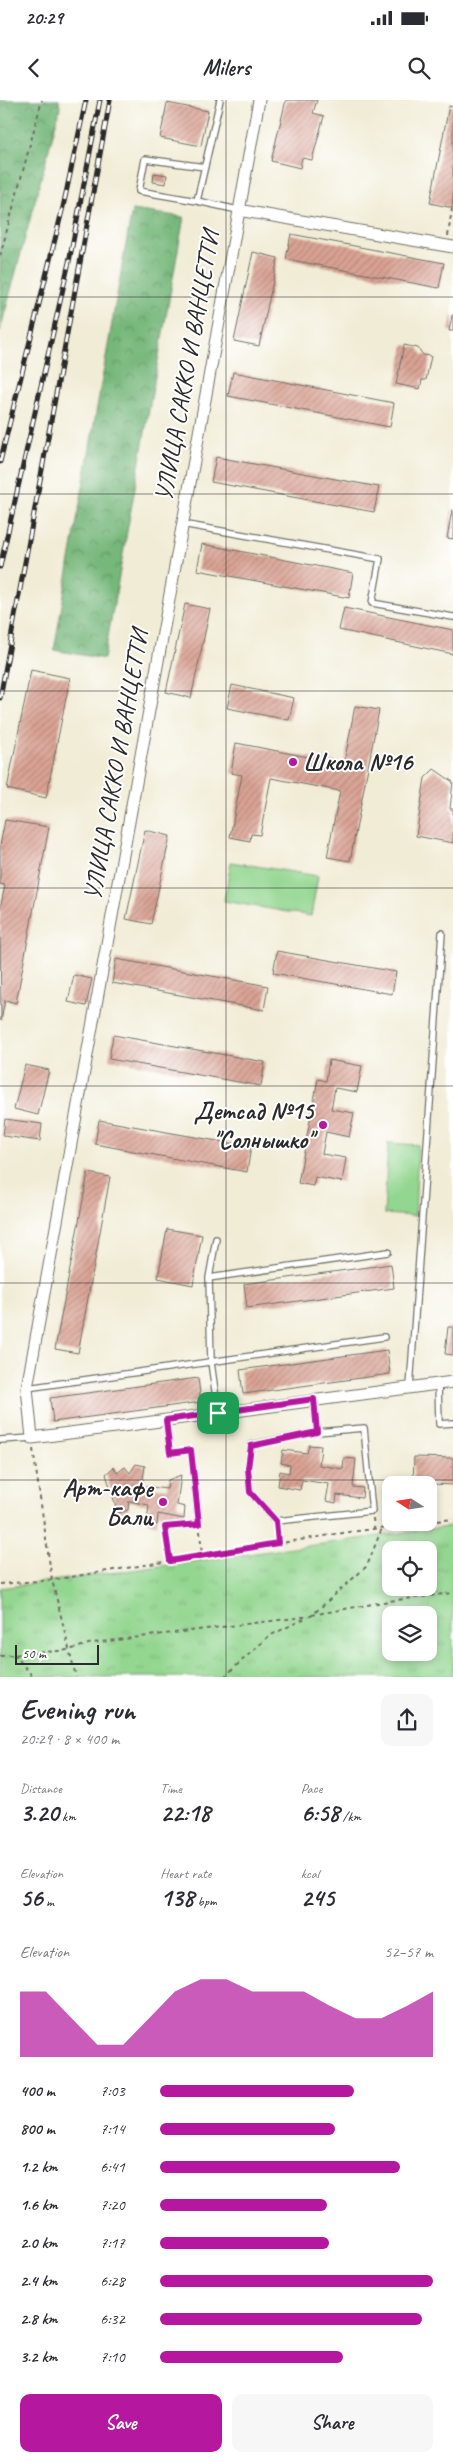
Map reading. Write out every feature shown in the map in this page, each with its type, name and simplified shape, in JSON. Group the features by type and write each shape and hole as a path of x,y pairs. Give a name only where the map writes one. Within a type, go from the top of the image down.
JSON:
{"street":[{"name":"УЛИЦА САККО И ВАНЦЕТТИ","path":"32,1438 27,1388 259,100"},
{"path":"238,210 451,246"},
{"path":"32,1438 453,1382"}],"lane":[{"path":"197,201 220,100"},
{"path":"205,167 145,159 139,191 238,210"},
{"path":"182,524 380,559 372,603 453,617"},
{"path":"410,1387 442,933"},
{"path":"216,1239 209,1278 211,1362 218,1413"},
{"path":"209,1278 388,1252"},
{"path":"27,1388 384,1337"},
{"path":"438,1384 439,1424 453,1423"},
{"path":"314,1399 317,1432"},
{"path":"165,1527 199,1524 191,1450 170,1453 166,1420"},
{"path":"364,1428 372,1511 276,1521 250,1492 248,1468 251,1446 317,1432 364,1428"},
{"path":"0,1440 32,1438"}],"path":[{"path":"0,256 42,100"},
{"path":"451,246 448,227 453,202"},
{"path":"32,1438 52,1580 76,1677"},
{"path":"438,1521 453,1519"},
{"path":"276,1521 278,1543"},
{"path":"199,1524 202,1556"},
{"path":"165,1527 170,1561"},
{"path":"0,1584 52,1580 382,1528 367,1566 311,1616 269,1636 224,1677"},
{"path":"0,1656 69,1650 92,1643 311,1616 389,1601 453,1593"},
{"path":"14,1654 33,1677"}],"green space":[{"path":"0,100 59,100 60,108 0,331"},
{"path":"132,210 184,217 104,659 54,650"},
{"path":"231,862 318,876 311,916 224,901"},
{"path":"388,1143 418,1145 415,1216 384,1214"},
{"path":"453,1526 453,1677 0,1677 0,1588 416,1531 438,1531 438,1528"}],"building":[{"path":"286,100 317,100 313,113 324,116 312,160 302,158 300,168 271,161"},
{"path":"167,103 208,111 201,146 160,138"},
{"path":"449,106 453,107 453,208 430,203"},
{"path":"154,173 167,175 166,184 153,182"},
{"path":"291,234 444,263 439,288 286,259"},
{"path":"253,252 278,258 259,346 234,341"},
{"path":"452,315 453,331 449,331"},
{"path":"404,345 418,348 423,355 431,356 426,380 422,380 420,389 396,384"},
{"path":"233,372 394,403 390,427 228,396"},
{"path":"216,457 379,487 374,512 211,482"},
{"path":"453,510 453,539 447,538"},
{"path":"202,544 353,573 349,598 197,570"},
{"path":"185,604 210,609 191,698 166,692"},
{"path":"344,608 453,630 453,654 339,630"},
{"path":"31,670 70,678 46,798 7,789"},
{"path":"232,685 294,698 289,720 227,708"},
{"path":"355,706 379,710 350,861 327,857 340,791 271,778 260,835 251,834 250,841 230,837 242,775 231,773 236,743 344,764"},
{"path":"434,769 453,782 450,809 453,809 453,843 416,836 425,778"},
{"path":"5,820 49,827 16,1003 5,1000 1,1021 0,910 5,885 0,884 0,846"},
{"path":"145,830 170,836 151,924 126,919"},
{"path":"277,951 396,972 392,994 273,973"},
{"path":"116,959 268,986 264,1010 112,983"},
{"path":"74,975 92,979 86,1006 68,1002"},
{"path":"113,1035 265,1062 261,1086 109,1059"},
{"path":"329,1060 362,1066 357,1092 335,1088 331,1109 354,1113 349,1137 326,1132 322,1154 346,1158 342,1182 315,1177 313,1186 298,1183 318,1079 326,1081"},
{"path":"25,1065 49,1070 38,1115 14,1109"},
{"path":"5,1119 42,1124 40,1141 3,1136"},
{"path":"99,1120 251,1147 247,1172 95,1144"},
{"path":"88,1173 110,1177 78,1353 55,1349"},
{"path":"167,1229 202,1235 193,1285 158,1278"},
{"path":"391,1264 394,1288 247,1308 244,1284"},
{"path":"448,1327 453,1327 453,1355 445,1354"},
{"path":"387,1350 390,1374 243,1394 240,1370"},
{"path":"198,1378 201,1402 53,1422 50,1398"},
{"path":"309,1445 321,1446 319,1465 343,1469 344,1458 356,1459 353,1487 363,1488 362,1498 337,1495 336,1503 326,1501 329,1484 302,1480 300,1490 278,1486 280,1471 289,1473 290,1465 281,1463 283,1450 307,1453"},
{"path":"414,1457 453,1458 453,1485 438,1484 438,1476 413,1476"},
{"path":"136,1464 145,1466 142,1486 167,1489 168,1480 181,1475 177,1505 185,1507 184,1519 158,1514 157,1525 147,1522 149,1505 129,1501 128,1510 118,1513 106,1474 114,1467 117,1473 125,1467 130,1473"}],"railway":[{"path":"0,462 63,207 86,100"},
{"path":"0,567 69,262 100,100"},
{"path":"0,698 110,100"}],"place":[{"name":"Школа №16","path":"293,762"},
{"name":"Детсад №15 \"Солнышко\"","path":"323,1125"},
{"name":"Арт-кафе Бали","path":"163,1502"}],"route":[{"path":"314,1399 317,1432 251,1446 248,1468 250,1492 276,1521 278,1543 170,1561 165,1527 199,1524 191,1450 170,1453 166,1420 218,1413 314,1399"}]}
